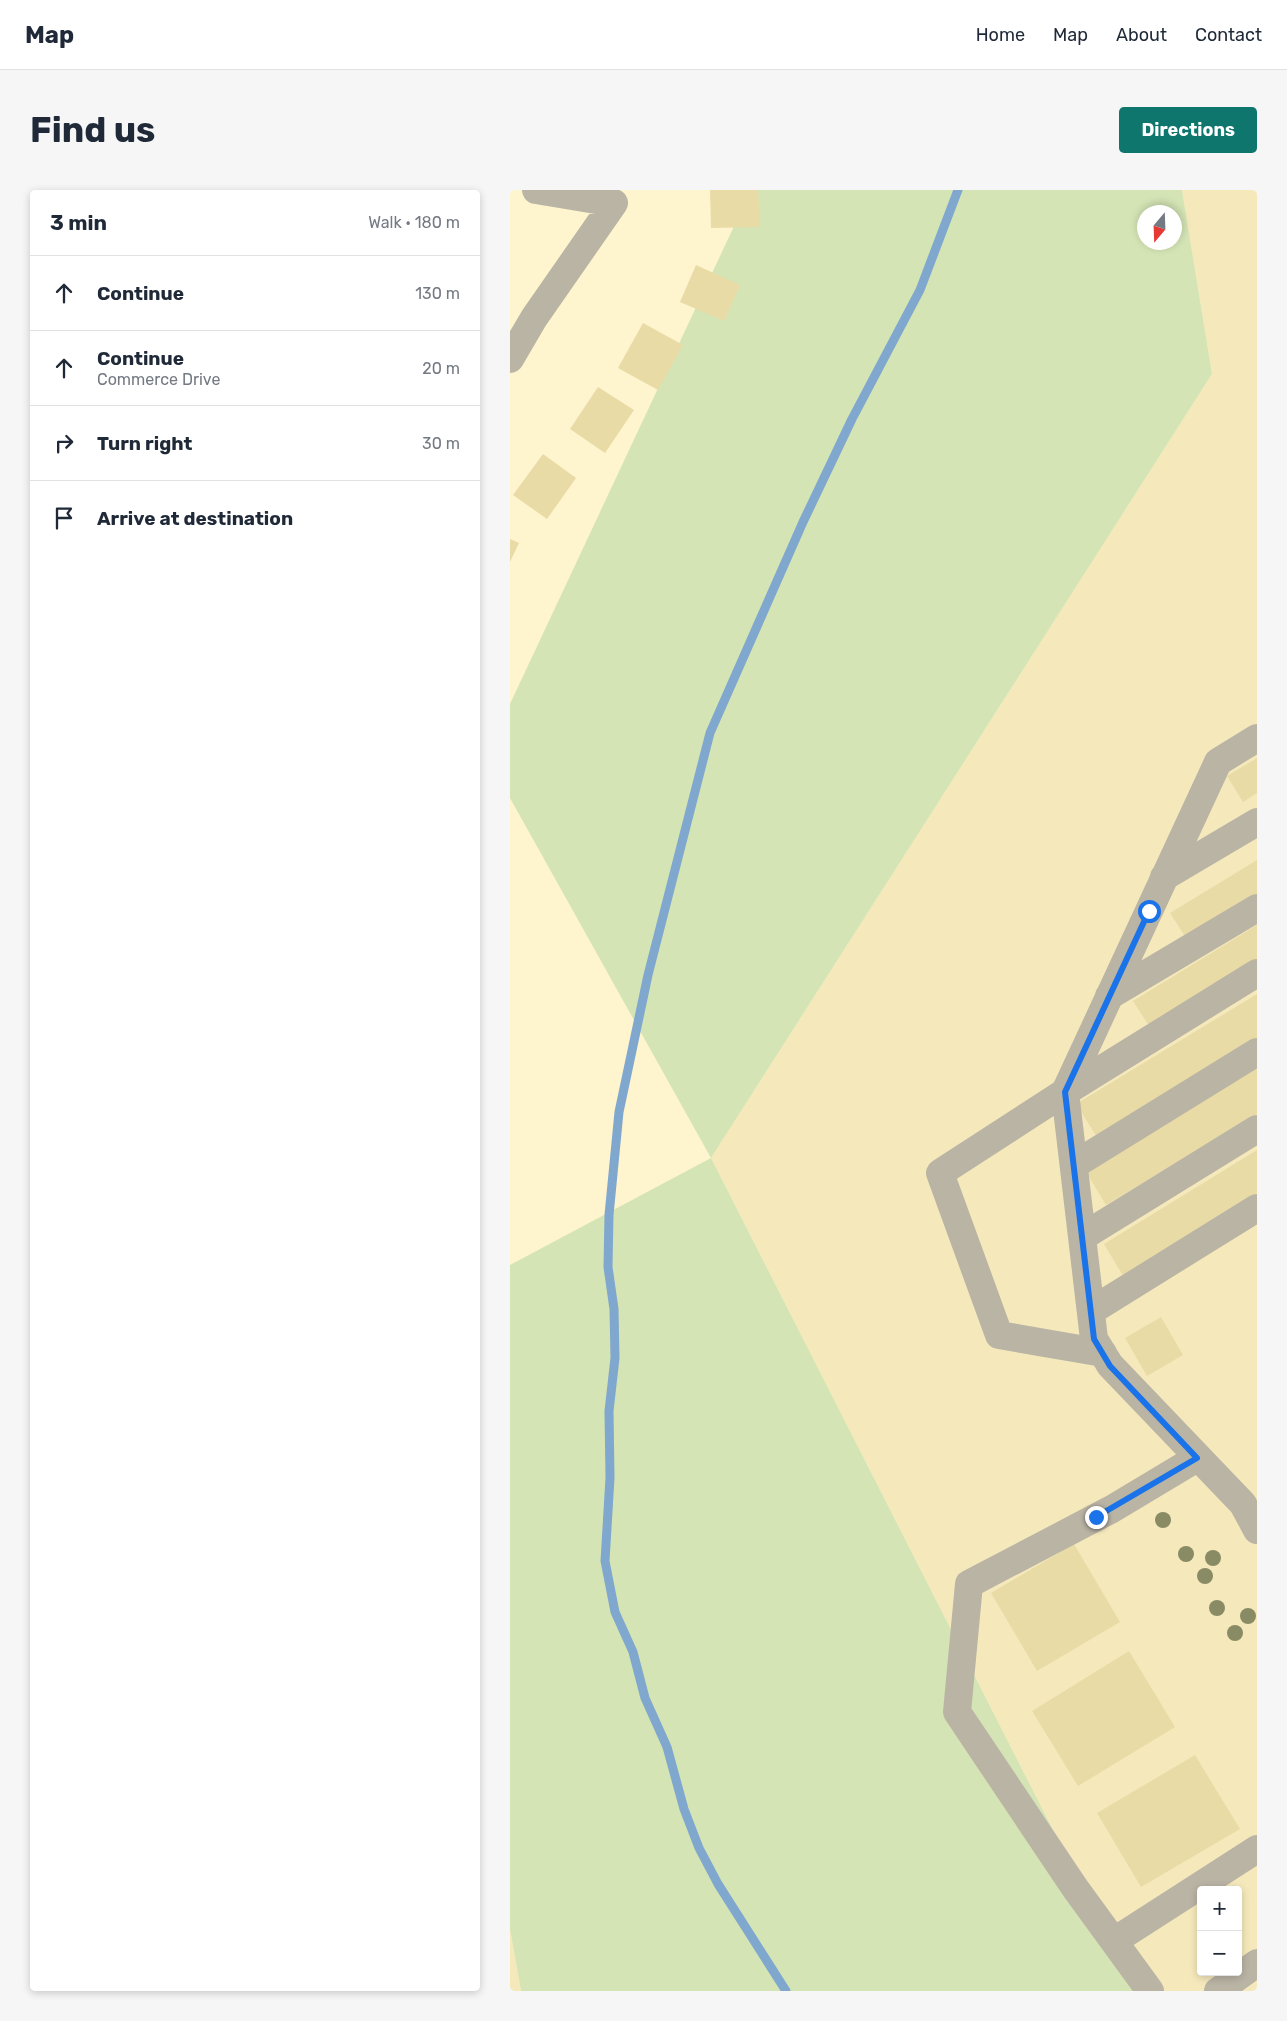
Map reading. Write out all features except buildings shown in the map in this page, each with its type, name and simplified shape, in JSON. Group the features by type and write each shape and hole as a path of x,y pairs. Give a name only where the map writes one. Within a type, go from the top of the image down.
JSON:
{"street":[{"path":"510,359 534,318 614,203 536,190"},
{"path":"1257,738 1218,762 1065,1092 1094,1339 1110,1366 1197,1458 1250,1497 1257,1530"},
{"path":"1164,877 1257,822"},
{"path":"1109,996 1257,908"},
{"path":"1102,1353 999,1335 940,1172 1257,973"},
{"path":"1074,1165 1257,1052"},
{"path":"1082,1237 1257,1130"},
{"path":"1091,1311 1257,1208"},
{"path":"1150,1991 957,1712 969,1584 1112,1508 1197,1458"},
{"path":"1114,1941 1257,1848"},
{"path":"1218,1991 1257,1962"}],"shaded area":[{"path":"1182,190 1257,190 1257,1991 1135,1991 711,1158 1212,374"},
{"path":"510,1929 521,1991 510,1991"}],"green space":[{"path":"751,190 1182,190 1212,374 711,1158 510,798 510,704"},
{"path":"711,1158 1135,1991 521,1991 510,1929 510,1265"}],"waterway":[{"path":"786,1991 718,1884 699,1848 684,1809 667,1747 645,1698 633,1652 615,1612 605,1561 610,1478 609,1411 615,1358 614,1309 608,1267 609,1215 619,1112 648,975 710,733 803,522 852,419 920,290 958,190"}],"route":[{"path":"1096,1517 1197,1458 1110,1366 1094,1339 1065,1092 1149,911"}]}
